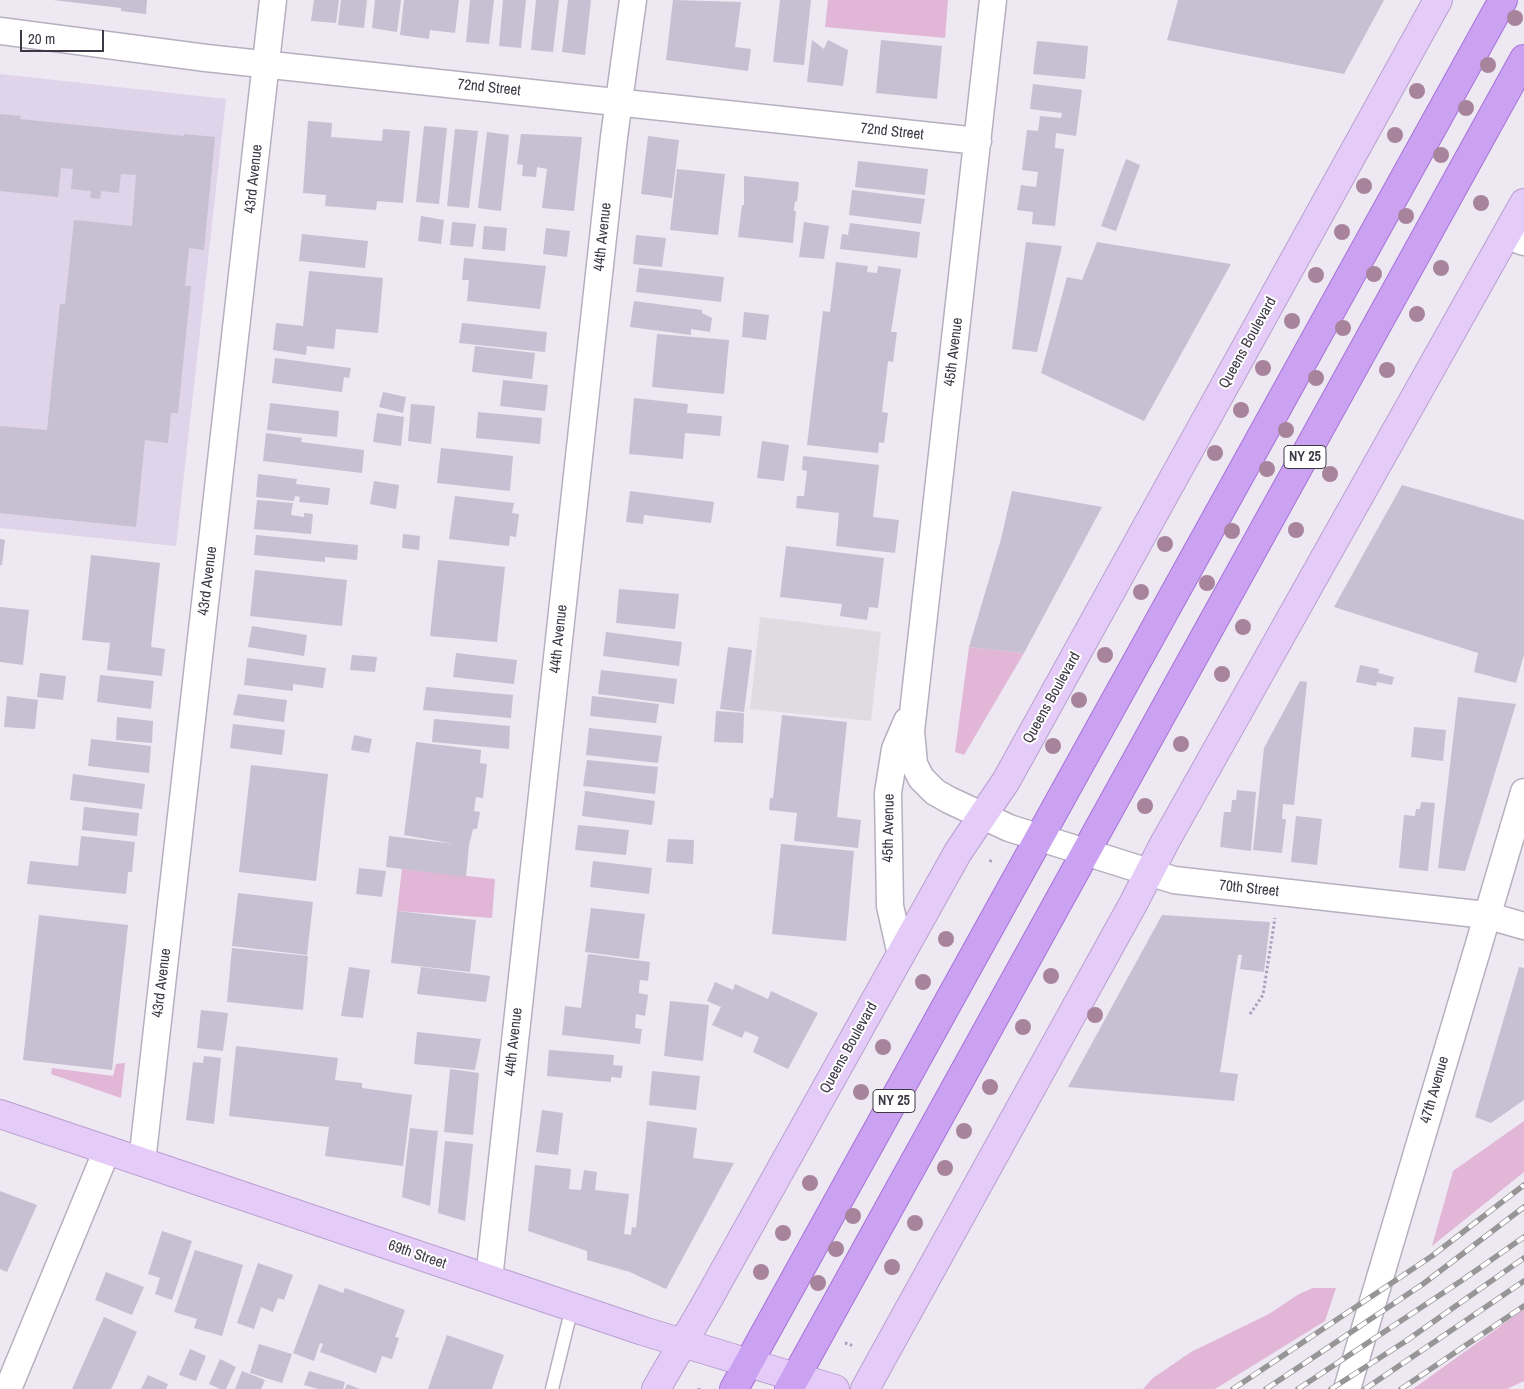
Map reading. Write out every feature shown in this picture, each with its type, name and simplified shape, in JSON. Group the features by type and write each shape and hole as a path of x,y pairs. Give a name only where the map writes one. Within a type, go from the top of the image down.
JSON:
{"main road":[{"name":"NY 25","path":"734,1389 1503,0"},
{"name":"NY 25","path":"792,1383 1524,59"}],"street":[{"name":"43rd Avenue","path":"142,1162 273,0"},
{"name":"44th Avenue","path":"489,1279 618,102 633,0"},
{"name":"45th Avenue","path":"982,816 935,792 921,778 914,764 912,748 914,705 993,0"},
{"name":"Queens Boulevard","path":"656,1389 958,852 1006,781 1438,0"},
{"name":"72nd Street","path":"0,31 206,58 978,141"},
{"path":"865,1389 1149,874 1515,239 1524,203"},
{"name":"45th Avenue","path":"901,954 890,906 888,793 895,749 914,705"},
{"name":"47th Avenue","path":"1347,1389 1524,792"},
{"name":"70th Street","path":"982,816 1038,838 1149,874 1174,880 1486,915 1524,926"},
{"name":"69th Street","path":"0,1114 572,1308 749,1363 792,1383 835,1389"},
{"path":"8,1389 107,1150"}],"lane":[{"path":"553,1388 572,1308"}],"path":[{"path":"990,862 992,858"},
{"path":"981,859 998,865"},
{"path":"1250,1014 1263,995 1275,917"}],"shaded area":[{"path":"828,0 948,0 945,38 825,27"},
{"path":"0,74 226,99 176,546 0,528"},
{"path":"760,617 881,632 871,721 750,709"},
{"path":"969,647 1024,653 964,755 955,752"},
{"path":"402,869 495,879 492,918 397,911"},
{"path":"125,1063 121,1098 51,1074 52,1068 113,1076 116,1064"},
{"path":"1524,1121 1524,1172 1432,1246 1453,1171"},
{"path":"1313,1288 1336,1288 1325,1321 1215,1389 1143,1389 1153,1378 1191,1352 1269,1314 1299,1294"},
{"path":"1524,1309 1524,1381 1507,1389 1413,1389"}],"building":[{"path":"53,0 147,0 146,14 121,11 121,8"},
{"path":"314,0 339,0 336,23 311,21"},
{"path":"341,0 367,0 364,28 338,25"},
{"path":"375,0 401,0 397,32 372,28"},
{"path":"404,0 459,0 455,33 430,30 429,39 400,35"},
{"path":"470,0 494,0 489,44 466,42"},
{"path":"503,0 526,0 521,48 499,46"},
{"path":"536,0 559,0 553,52 531,50"},
{"path":"568,0 591,0 585,55 562,52"},
{"path":"673,0 741,2 735,47 751,49 748,71 666,60"},
{"path":"780,0 811,0 804,65 773,62"},
{"path":"1178,0 1384,0 1344,74 1167,40"},
{"path":"812,40 824,49 828,40 848,50 843,86 807,82"},
{"path":"881,40 942,46 937,99 876,93"},
{"path":"1037,41 1088,46 1085,79 1033,74"},
{"path":"1033,84 1082,90 1076,136 1056,133 1055,148 1064,149 1055,226 1032,224 1033,212 1017,210 1021,185 1036,187 1038,172 1022,170 1027,130 1038,131 1040,116 1061,118 1062,113 1030,109"},
{"path":"0,114 21,116 20,119 184,136 184,134 215,137 204,250 189,248 185,286 191,286 178,413 171,413 168,443 145,440 136,527 0,513 0,426 47,430 60,304 65,304 74,220 132,226 136,175 121,174 119,193 101,191 100,199 90,198 91,191 71,189 73,169 61,168 58,197 0,191"},
{"path":"308,121 332,123 331,137 382,141 383,129 410,131 403,203 377,201 376,210 325,206 326,195 303,193"},
{"path":"424,126 447,128 439,204 416,202"},
{"path":"455,129 478,131 469,208 447,206"},
{"path":"487,132 509,135 501,211 478,208"},
{"path":"521,134 582,137 574,211 542,208 547,169 537,167 536,177 522,176 523,165 517,164"},
{"path":"648,136 679,140 672,198 641,194"},
{"path":"1126,159 1140,165 1116,231 1101,226"},
{"path":"858,161 928,169 925,195 855,187"},
{"path":"677,169 725,174 718,235 670,230"},
{"path":"744,176 799,182 794,211 796,211 793,243 738,237 742,205 744,205"},
{"path":"852,190 925,199 921,224 849,215"},
{"path":"421,216 444,220 441,244 418,241"},
{"path":"452,222 476,224 473,247 450,245"},
{"path":"804,222 829,226 824,259 799,257"},
{"path":"850,223 920,232 917,258 840,249 842,234 848,235"},
{"path":"484,226 507,228 505,251 482,249"},
{"path":"546,228 570,231 567,257 543,254"},
{"path":"302,234 368,241 365,268 299,261"},
{"path":"636,235 666,238 662,267 633,264"},
{"path":"1026,242 1062,246 1037,352 1012,349"},
{"path":"1097,242 1231,264 1144,421 1041,373 1067,277 1082,280"},
{"path":"464,258 546,266 540,309 467,301 469,280 462,280"},
{"path":"836,262 868,266 867,272 877,273 878,266 901,269 891,332 897,332 893,362 888,361 882,412 888,413 884,443 879,442 878,453 807,445 823,311 830,312"},
{"path":"639,268 724,277 721,302 636,292"},
{"path":"309,271 383,278 378,333 336,329 334,349 307,346 306,355 273,350 276,323 303,326"},
{"path":"634,301 702,310 702,313 712,318 710,332 691,329 691,335 630,327"},
{"path":"744,312 769,315 766,340 742,337"},
{"path":"462,323 547,332 545,352 459,343"},
{"path":"657,334 729,340 724,394 652,387"},
{"path":"475,346 535,353 532,379 472,372"},
{"path":"275,358 351,368 349,378 344,377 342,392 272,383"},
{"path":"503,380 548,385 545,411 500,406"},
{"path":"383,392 406,397 403,413 379,407"},
{"path":"634,398 688,404 687,413 722,416 720,436 685,433 683,459 629,454"},
{"path":"270,403 339,411 337,437 267,430"},
{"path":"411,404 435,406 431,444 408,441"},
{"path":"478,412 542,418 540,444 476,438"},
{"path":"377,413 404,417 401,446 373,442"},
{"path":"266,433 302,438 301,442 364,450 362,473 263,461"},
{"path":"762,441 789,445 784,481 757,478"},
{"path":"441,448 513,456 510,491 437,483"},
{"path":"803,456 879,465 873,517 899,520 895,553 836,546 839,513 796,508 797,496 804,496 807,471 802,470"},
{"path":"258,474 297,479 296,484 330,488 328,505 299,502 300,497 295,496 294,501 256,497"},
{"path":"374,481 399,485 396,509 370,504"},
{"path":"1402,485 1524,520 1524,654 1516,683 1474,672 1478,653 1334,607"},
{"path":"630,491 714,502 711,523 644,515 643,524 626,522"},
{"path":"1012,491 1102,507 1024,653 969,647 1001,539"},
{"path":"455,496 514,503 512,513 519,514 516,537 510,536 509,546 449,539"},
{"path":"257,500 293,503 291,515 304,517 304,513 313,514 311,534 254,529"},
{"path":"403,534 420,536 419,550 402,548"},
{"path":"256,535 358,545 357,560 325,557 325,562 254,555"},
{"path":"0,539 5,540 2,565 0,565"},
{"path":"786,546 884,558 878,608 869,607 867,620 840,616 842,604 780,597"},
{"path":"91,555 160,563 151,647 165,649 162,676 107,670 110,643 82,640"},
{"path":"438,560 505,567 497,642 430,636"},
{"path":"255,570 347,580 342,626 250,616"},
{"path":"619,589 679,594 675,629 616,623"},
{"path":"0,607 29,610 23,665 0,662"},
{"path":"252,626 307,635 304,656 248,647"},
{"path":"606,632 682,642 679,666 603,656"},
{"path":"728,647 752,650 744,712 720,709"},
{"path":"456,653 517,660 514,684 453,677"},
{"path":"352,655 377,657 375,672 350,670"},
{"path":"247,658 326,668 323,688 293,684 293,691 244,685"},
{"path":"1360,665 1379,669 1378,673 1394,677 1392,685 1377,682 1376,686 1356,682"},
{"path":"601,670 677,679 674,704 598,694"},
{"path":"40,673 66,676 63,700 37,697"},
{"path":"100,675 154,681 151,709 97,702"},
{"path":"1300,681 1307,682 1294,805 1283,804 1282,819 1286,819 1282,853 1253,850 1264,748"},
{"path":"426,687 513,695 511,718 423,710"},
{"path":"238,694 287,700 284,722 233,715"},
{"path":"7,696 38,700 35,729 4,727"},
{"path":"592,696 659,704 656,723 590,716"},
{"path":"1458,697 1516,704 1465,871 1438,868"},
{"path":"716,711 744,713 743,743 714,742"},
{"path":"782,715 847,722 837,817 861,820 858,848 794,841 797,813 769,810 770,798 773,798"},
{"path":"117,717 153,721 152,743 116,740"},
{"path":"434,719 510,726 509,749 432,742"},
{"path":"233,724 285,730 282,755 230,748"},
{"path":"1414,727 1446,730 1443,761 1411,757"},
{"path":"589,728 662,736 658,763 586,755"},
{"path":"354,735 372,739 369,753 351,750"},
{"path":"91,739 151,746 149,773 88,766"},
{"path":"416,742 481,750 480,763 487,764 483,798 476,797 474,811 480,812 477,829 473,829 469,845 466,877 386,867 389,836 455,844 404,835"},
{"path":"587,760 658,767 655,794 583,786"},
{"path":"251,765 328,774 316,881 239,872"},
{"path":"73,774 145,784 142,809 70,800"},
{"path":"1237,790 1256,792 1251,851 1220,847 1224,812 1231,812 1232,800 1236,800"},
{"path":"585,791 655,801 652,825 582,816"},
{"path":"1421,802 1435,803 1428,871 1399,868 1404,815 1415,816 1416,809 1420,809"},
{"path":"84,807 139,813 137,836 82,830"},
{"path":"1296,816 1322,819 1317,865 1291,862"},
{"path":"578,825 629,830 626,855 575,850"},
{"path":"81,836 135,842 132,872 128,872 126,894 27,884 30,861 78,866"},
{"path":"668,839 694,840 693,864 666,862"},
{"path":"781,844 854,851 846,941 772,934"},
{"path":"593,861 652,868 649,894 590,887"},
{"path":"359,868 386,871 382,897 356,894"},
{"path":"238,893 313,902 307,955 232,946"},
{"path":"591,908 645,914 639,959 585,952"},
{"path":"397,911 476,920 470,972 391,963"},
{"path":"39,915 128,925 112,1070 23,1060"},
{"path":"1162,915 1270,922 1264,972 1240,969 1242,955 1238,955 1220,1072 1238,1074 1234,1101 1068,1087"},
{"path":"232,948 308,956 303,1010 227,1002"},
{"path":"588,954 650,962 648,981 640,980 639,988 639,993 648,995 645,1016 636,1014 635,1028 642,1029 640,1044 562,1035 565,1006 581,1008"},
{"path":"349,967 370,970 363,1018 341,1016"},
{"path":"421,967 490,976 486,1002 417,994"},
{"path":"1519,967 1524,968 1524,1100 1491,1123 1475,1117"},
{"path":"715,982 733,990 735,984 768,999 771,991 818,1013 788,1069 753,1052 759,1037 745,1031 742,1038 712,1025 721,1007 707,1001"},
{"path":"670,1001 709,1005 703,1061 664,1056"},
{"path":"201,1010 228,1013 223,1051 197,1048"},
{"path":"417,1032 481,1039 475,1070 414,1064"},
{"path":"236,1046 338,1058 335,1080 362,1083 362,1088 412,1095 403,1166 325,1156 329,1127 229,1116"},
{"path":"549,1050 614,1055 613,1065 623,1066 621,1078 611,1077 611,1082 547,1076"},
{"path":"204,1056 221,1058 214,1124 186,1120 193,1062 203,1063"},
{"path":"450,1069 479,1073 473,1135 444,1132"},
{"path":"652,1071 700,1076 696,1110 649,1105"},
{"path":"542,1110 563,1113 558,1155 536,1152"},
{"path":"647,1121 697,1128 693,1158 734,1163 666,1289 630,1272 587,1260 587,1251 528,1231 535,1165 571,1169 569,1189 581,1190 584,1170 597,1172 595,1190 629,1194 624,1234 631,1235 632,1227 636,1228"},
{"path":"410,1128 438,1131 430,1206 402,1197"},
{"path":"445,1141 473,1144 465,1221 438,1213"},
{"path":"0,1191 37,1205 7,1272 0,1269"},
{"path":"162,1231 192,1241 172,1300 155,1294 160,1278 148,1274"},
{"path":"195,1250 243,1265 222,1336 194,1328 197,1319 174,1312"},
{"path":"258,1263 293,1275 284,1300 278,1298 273,1312 261,1307 254,1329 237,1323"},
{"path":"106,1272 144,1287 132,1315 95,1300"},
{"path":"319,1284 343,1293 345,1288 405,1310 395,1337 399,1338 392,1359 382,1356 376,1373 320,1352 323,1344 320,1343 314,1361 293,1353"},
{"path":"104,1317 137,1332 111,1389 72,1389"},
{"path":"447,1335 504,1355 492,1389 428,1389"},
{"path":"259,1344 292,1354 282,1383 250,1373"},
{"path":"190,1349 206,1356 196,1381 179,1375"},
{"path":"220,1359 236,1367 226,1389 220,1389 209,1384"},
{"path":"242,1371 265,1380 261,1389 235,1389"},
{"path":"309,1371 345,1382 343,1389 318,1389 304,1385"},
{"path":"148,1375 168,1384 166,1389 141,1389"},
{"path":"347,1384 360,1389 345,1389"}],"railway":[{"path":"1233,1389 1432,1256 1524,1185"},
{"path":"1266,1389 1423,1284 1524,1207"},
{"path":"1298,1389 1524,1237"},
{"path":"1331,1389 1406,1341 1524,1258"},
{"path":"1365,1389 1524,1281"},
{"path":"1401,1389 1524,1306"}]}
